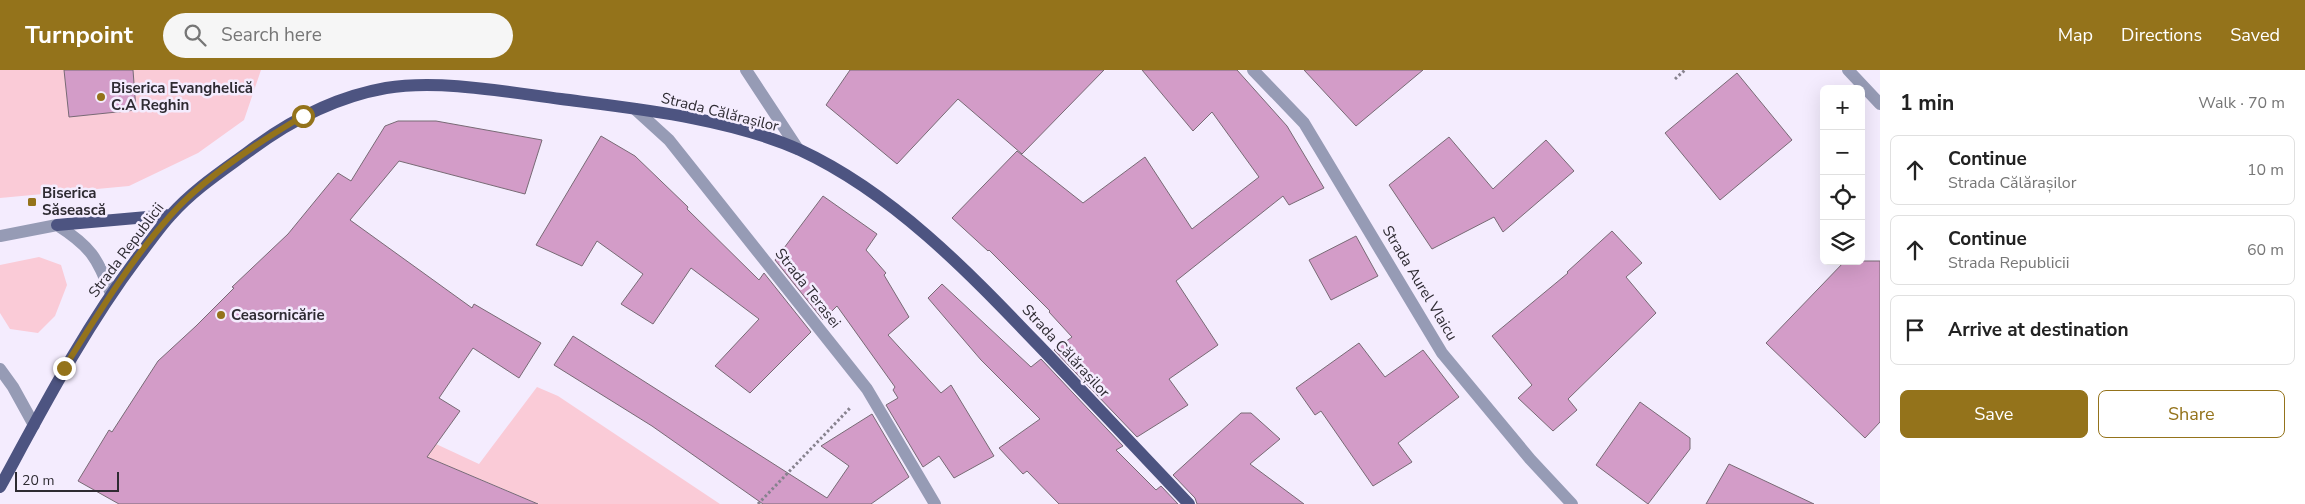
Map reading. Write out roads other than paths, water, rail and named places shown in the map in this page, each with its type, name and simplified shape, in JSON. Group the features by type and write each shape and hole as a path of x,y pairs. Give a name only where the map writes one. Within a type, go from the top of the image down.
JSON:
{"main road":[{"name":"Strada Călărașilor","path":"265,138 303,116 346,98 388,88 427,85 500,91 635,109 757,134 798,150 834,168 901,214 987,290 1189,504"},
{"name":"Strada Republicii","path":"0,487 64,368 111,294 170,215 197,190 265,138"},
{"path":"57,226 170,215"}],"street":[{"path":"746,70 798,150"},
{"name":"Strada Aurel Vlaicu","path":"1253,70 1304,123 1442,353 1530,459 1572,504"},
{"path":"1848,70 1880,104"},
{"name":"Strada Terasei","path":"635,109 669,140 867,389 935,504"},
{"path":"0,236 57,226 80,240 94,257 111,294"},
{"path":"0,370 13,387 34,425"}],"place":[{"name":"Biserica Evanghelică C.A Reghin","path":"101,97"},
{"name":"Biserica Săsească","path":"32,202"},
{"name":"Ceasornicărie","path":"221,315"}]}
